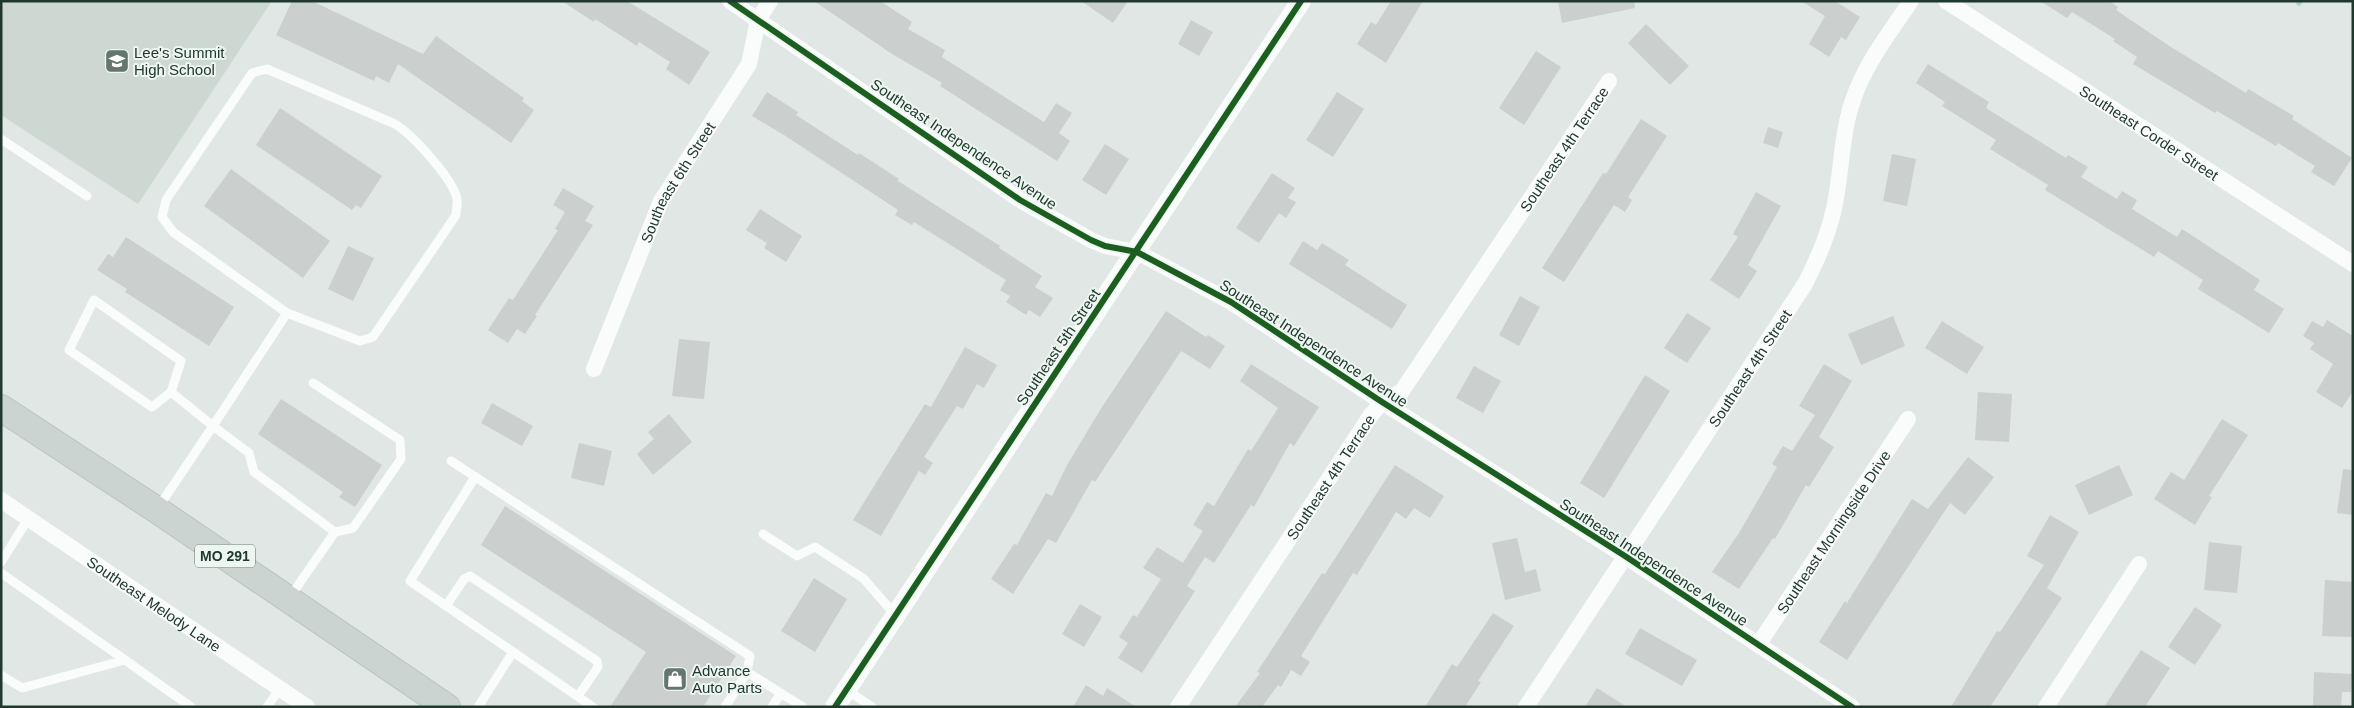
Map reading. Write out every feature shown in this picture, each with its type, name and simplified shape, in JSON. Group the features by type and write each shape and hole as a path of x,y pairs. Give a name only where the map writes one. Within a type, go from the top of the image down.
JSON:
{"main road":[{"name":"MO 291","path":"1,408 157,510 447,707"}],"street":[{"name":"Southeast Independence Avenue","path":"730,1 1020,200 1104,246 1137,252 1231,302 1382,402 1625,556 1852,707"},
{"name":"Southeast 6th Street","path":"594,369 661,201 749,64 758,20 770,1"},
{"name":"Southeast 5th Street","path":"835,707 1301,1"},
{"name":"Southeast 4th Street","path":"1526,707 1805,284 1827,236 1832,217 1846,125 1853,99 1867,70 1911,1"},
{"name":"Southeast Corder Street","path":"1946,1 2353,264"},
{"name":"Southeast 4th Terrace","path":"1178,707 1371,415 1382,402 1402,391 1609,81"},
{"name":"Southeast Morningside Drive","path":"1758,645 1908,419"},
{"name":"Southeast Melody Lane","path":"1,500 307,707"},
{"path":"2046,707 2139,564"}],"lane":[{"path":"267,69 395,124 410,134 448,181 458,200 456,215 373,337 360,340 287,313 173,232 162,217 166,200 252,73 267,69"},
{"path":"1,139 87,196"},
{"path":"94,300 181,361 170,392 152,407 69,350 94,300"},
{"path":"157,510 287,313"},
{"path":"289,599 335,532 353,528 400,459 400,440 313,383"},
{"path":"170,392 249,452 254,472 335,532"},
{"path":"451,461 750,656 747,672 725,707"},
{"path":"475,477 410,581 593,707"},
{"path":"1,562 28,519"},
{"path":"763,534 797,556 815,547 864,579 896,616"},
{"path":"1,573 191,707"},
{"path":"446,606 464,579 470,576 597,661 598,667 578,696"},
{"path":"478,707 513,652"},
{"path":"1,675 22,688 125,660"},
{"path":"747,672 803,707"},
{"path":"267,707 280,688"},
{"path":"847,690 872,707"},
{"path":"772,707 781,693"}],"shaded area":[{"name":"Lee's Summit High School","path":"1,1 272,1 138,204 1,115"}],"building":[{"path":"292,1 312,1 423,54 436,36 524,98 522,101 534,110 511,143 398,64 389,83 376,76 374,81 276,35"},
{"path":"562,1 627,1 710,52 689,85 666,69 670,62 639,42 637,46 595,19 594,22"},
{"path":"814,1 880,1 912,22 908,29 945,50 942,57 1044,122 1056,103 1072,113 1059,133 1070,141 1057,161 940,86 942,83 892,54"},
{"path":"1081,1 1128,1 1113,23"},
{"path":"1391,1 1423,1 1386,63 1357,44 1371,22 1376,25"},
{"path":"1558,1 1634,1 1635,8 1562,23"},
{"path":"1801,1 1835,1 1860,17 1846,40 1841,37 1829,57 1809,44 1825,16"},
{"path":"2040,1 2109,1 2118,7 2116,10 2171,47 2246,93 2248,89 2294,116 2292,119 2352,158 2334,186 2311,172 2315,166 2278,143 2276,146 2217,111 2215,113 2133,64 2137,57 2113,41 2115,39 2072,12 2067,18"},
{"path":"1191,20 1213,32 1199,56 1178,44"},
{"path":"1646,24 1689,66 1670,85 1628,43"},
{"path":"1536,51 1561,67 1524,125 1499,108"},
{"path":"1928,64 1989,102 1986,108 2066,158 2068,155 2088,167 2081,177 2117,199 2122,191 2137,200 2132,209 2177,237 2182,229 2260,280 2254,290 2284,309 2269,333 2198,289 2203,280 2158,251 2154,257 2045,190 2048,185 1990,149 1996,140 1942,106 1945,102 1916,83"},
{"path":"767,92 798,112 796,115 899,179 898,181 1000,246 999,248 1042,276 1035,287 1053,298 1040,317 1029,310 1026,315 1006,302 1010,296 1000,290 1006,280 914,222 912,225 895,215 898,210 752,116"},
{"path":"1337,92 1364,109 1333,157 1306,140"},
{"path":"280,108 382,176 361,208 356,205 352,210 256,145"},
{"path":"1641,119 1667,136 1628,197 1632,200 1625,212 1614,205 1564,282 1542,268 1603,173 1606,174"},
{"path":"1768,127 1783,132 1778,148 1763,143"},
{"path":"1105,144 1129,159 1106,195 1082,180"},
{"path":"1892,154 1916,159 1907,206 1883,201"},
{"path":"231,169 330,241 303,278 204,206"},
{"path":"1272,173 1295,188 1288,198 1296,202 1286,218 1279,213 1259,243 1236,228"},
{"path":"563,188 594,206 585,221 593,225 535,315 537,316 525,334 517,329 508,343 488,330 509,298 513,300 558,230 555,229 565,212 553,205"},
{"path":"1756,192 1781,206 1748,265 1757,271 1739,299 1710,280 1738,237 1733,234"},
{"path":"760,209 802,236 786,262 764,248 767,243 746,230"},
{"path":"126,237 234,307 209,346 125,292 127,289 97,270 108,254 113,257"},
{"path":"1303,241 1317,250 1322,243 1349,260 1345,265 1407,305 1392,329 1289,264"},
{"path":"348,246 374,258 353,301 328,289"},
{"path":"1520,296 1540,307 1519,346 1499,335"},
{"path":"1166,311 1206,337 1208,335 1225,346 1210,369 1181,351 1095,482 1092,480 1056,543 1048,539 1013,594 991,579 1014,544 1017,545 1046,493 1052,496 1067,465 1102,407"},
{"path":"1687,313 1711,328 1687,363 1664,348"},
{"path":"1893,316 1905,346 1861,365 1848,334"},
{"path":"2327,320 2353,336 2353,391 2342,408 2316,392 2333,364 2310,349 2314,343 2303,336 2312,321 2323,327"},
{"path":"1942,321 1984,347 1967,374 1925,348"},
{"path":"679,339 710,342 704,399 672,396"},
{"path":"965,347 997,365 984,388 977,384 963,409 957,406 924,457 933,463 925,475 919,471 881,536 853,520 925,404 931,407"},
{"path":"1251,364 1319,407 1294,446 1290,443 1254,507 1251,505 1214,563 1205,557 1187,586 1195,591 1142,673 1118,658 1128,643 1119,637 1133,615 1137,617 1161,579 1143,568 1157,547 1183,563 1203,531 1193,525 1207,502 1214,506 1248,449 1251,451 1278,408 1240,381"},
{"path":"1824,364 1852,381 1819,437 1834,447 1809,487 1806,485 1775,539 1773,538 1739,589 1712,572 1739,533 1777,467 1772,464 1783,446 1792,451 1815,415 1799,406"},
{"path":"1474,366 1501,381 1483,413 1456,398"},
{"path":"1645,375 1670,391 1604,498 1580,483"},
{"path":"1978,392 2012,394 2009,442 1975,440"},
{"path":"281,399 382,465 355,507 339,497 343,492 258,434"},
{"path":"492,403 533,426 522,446 481,423"},
{"path":"669,414 692,442 653,475 637,454 654,439 648,432"},
{"path":"2222,419 2248,435 2209,496 2212,497 2195,525 2154,499 2171,472 2184,480"},
{"path":"579,443 612,451 604,486 571,478"},
{"path":"1968,457 1994,477 1965,515 1950,503 1847,660 1819,642 1845,601 1847,603 1912,499 1928,509"},
{"path":"1395,465 1444,496 1430,518 1414,508 1406,519 1396,512 1357,575 1353,573 1301,656 1310,662 1301,676 1291,670 1281,687 1278,685 1262,707 1235,707 1260,673 1257,672 1322,573 1325,574"},
{"path":"2119,465 2133,495 2089,515 2075,485"},
{"path":"2343,469 2353,470 2353,515 2337,513"},
{"path":"505,506 736,656 703,707 610,707 646,652 481,545"},
{"path":"2050,515 2079,532 2047,588 2062,598 1990,707 1951,707 1997,631 2000,632 2044,565 2027,556"},
{"path":"1517,538 1525,572 1536,569 1541,591 1505,600 1492,543"},
{"path":"2209,542 2242,546 2237,593 2204,590"},
{"path":"814,578 847,599 815,652 781,631"},
{"path":"2325,580 2353,582 2353,637 2322,636"},
{"path":"1080,604 1102,617 1084,647 1062,634"},
{"path":"2195,607 2222,625 2195,665 2168,647"},
{"path":"1493,613 1514,626 1478,681 1481,682 1465,707 1425,707 1452,664 1457,667"},
{"path":"1640,628 1697,660 1682,686 1625,654"},
{"path":"2141,650 2170,668 2145,707 2104,707"},
{"path":"2314,672 2352,674 2351,692 2342,692 2341,707 2313,707"},
{"path":"1086,685 1103,696 1107,688 1136,707 1073,707"},
{"path":"1597,688 1627,707 1585,707"}],"cycle path":[{"path":"730,1 1020,200 1091,240 1105,246 1137,252 1231,302 1382,402 1625,556 1852,707"},
{"path":"835,707 1301,1"}],"place":[{"name":"Lee's Summit High School","path":"117,61"},
{"name":"Advance Auto Parts","path":"675,679"}]}
